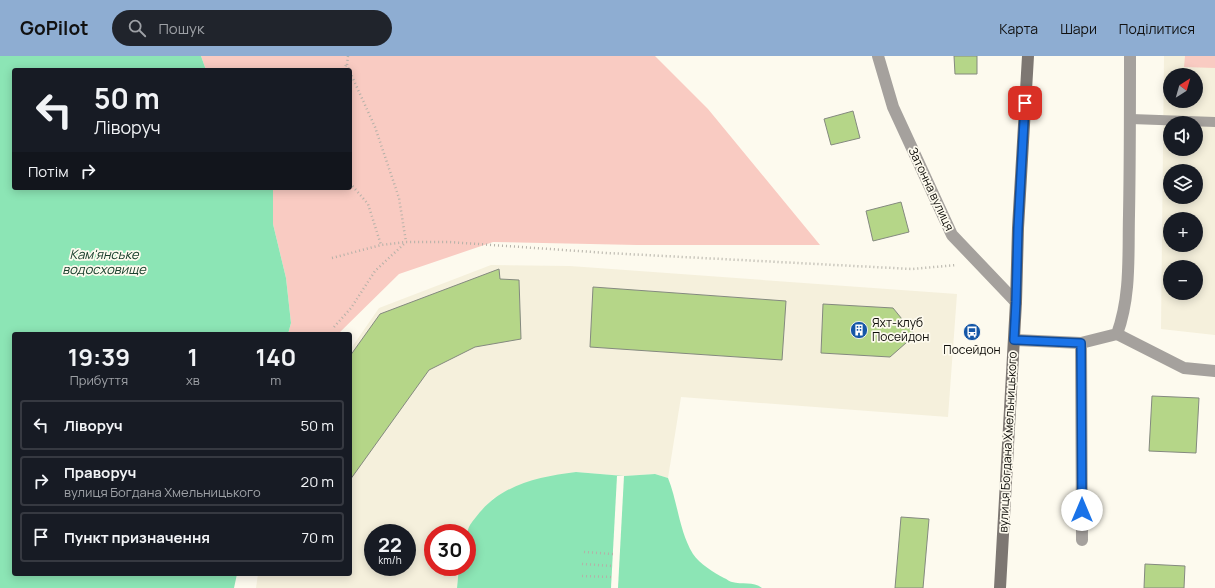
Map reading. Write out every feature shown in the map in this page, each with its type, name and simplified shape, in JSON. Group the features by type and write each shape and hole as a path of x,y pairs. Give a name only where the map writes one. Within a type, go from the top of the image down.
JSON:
{"main road":[{"name":"вулиця Богдана Хмельницького","path":"1000,588 1028,56"}],"street":[{"name":"Затонна вулиця","path":"878,56 893,108 952,235 1016,302"},
{"path":"1117,334 1122,320 1128,281 1130,56"},
{"path":"1014,340 1081,343 1117,334 1184,368 1215,371"},
{"path":"1081,343 1082,540"}],"lane":[{"path":"1130,119 1215,122"}],"path":[{"path":"345,68 348,56"},
{"path":"352,75 375,127 398,198 406,242"},
{"path":"352,186 368,204 381,245"},
{"path":"334,327 351,308 375,271 406,242"},
{"path":"332,258 381,245 406,242 449,242 607,253 730,258 912,269 979,263"},
{"path":"584,552 613,554"},
{"path":"582,564 612,566"},
{"path":"582,576 611,577"}],"shaded area":[{"path":"201,56 655,56 708,109 820,245 637,245 493,242 399,274 340,332 289,332 291,323 286,278 273,224 273,190 352,190 352,68 205,68"},
{"path":"1164,56 1215,56 1215,335 1161,329 1163,147 1163,156 1203,156 1203,116 1163,116 1163,108 1203,108 1203,68 1164,68"},
{"path":"1185,56 1215,56 1215,68 1184,67"},
{"path":"491,265 570,266 957,294 948,417 681,397 668,478 655,474 624,476 576,472 494,498 482,510 472,524 424,524 424,576 458,576 457,588 256,588 258,576 352,576 352,347 379,308"}],"water":[{"name":"Кам'янське водосховище","path":"0,56 201,56 205,68 12,68 12,190 273,190 273,224 286,278 291,323 289,332 12,332 12,576 237,576 234,588 0,588"},
{"path":"576,472 624,476 655,474 668,478 688,545 696,558 707,568 730,582 751,584 762,588 457,588 458,576 476,576 476,524 471,524 472,522 486,506 497,497 521,484 548,476"}],"pier":[{"path":"617,476 624,476 618,588 611,588"}],"building":[{"path":"954,56 977,56 977,74 955,74"},
{"path":"853,111 860,138 831,145 824,119"},
{"path":"901,202 909,232 873,241 866,211"},
{"path":"499,269 500,279 519,280 521,339 475,347 429,370 352,477 352,353 380,314"},
{"path":"593,287 786,301 782,360 590,347"},
{"name":"Яхт-клуб Посейдон","path":"823,304 893,308 915,335 890,357 821,353"},
{"path":"1152,396 1199,398 1196,453 1149,451"},
{"path":"901,517 929,519 923,588 895,588"},
{"path":"1145,564 1185,566 1184,588 1144,588"}],"place":[{"name":"Яхт-клуб Посейдон","path":"859,330"},
{"name":"Посейдон","path":"972,332"}],"route":[{"path":"1025,103 1014,340 1081,343 1082,510"}]}
